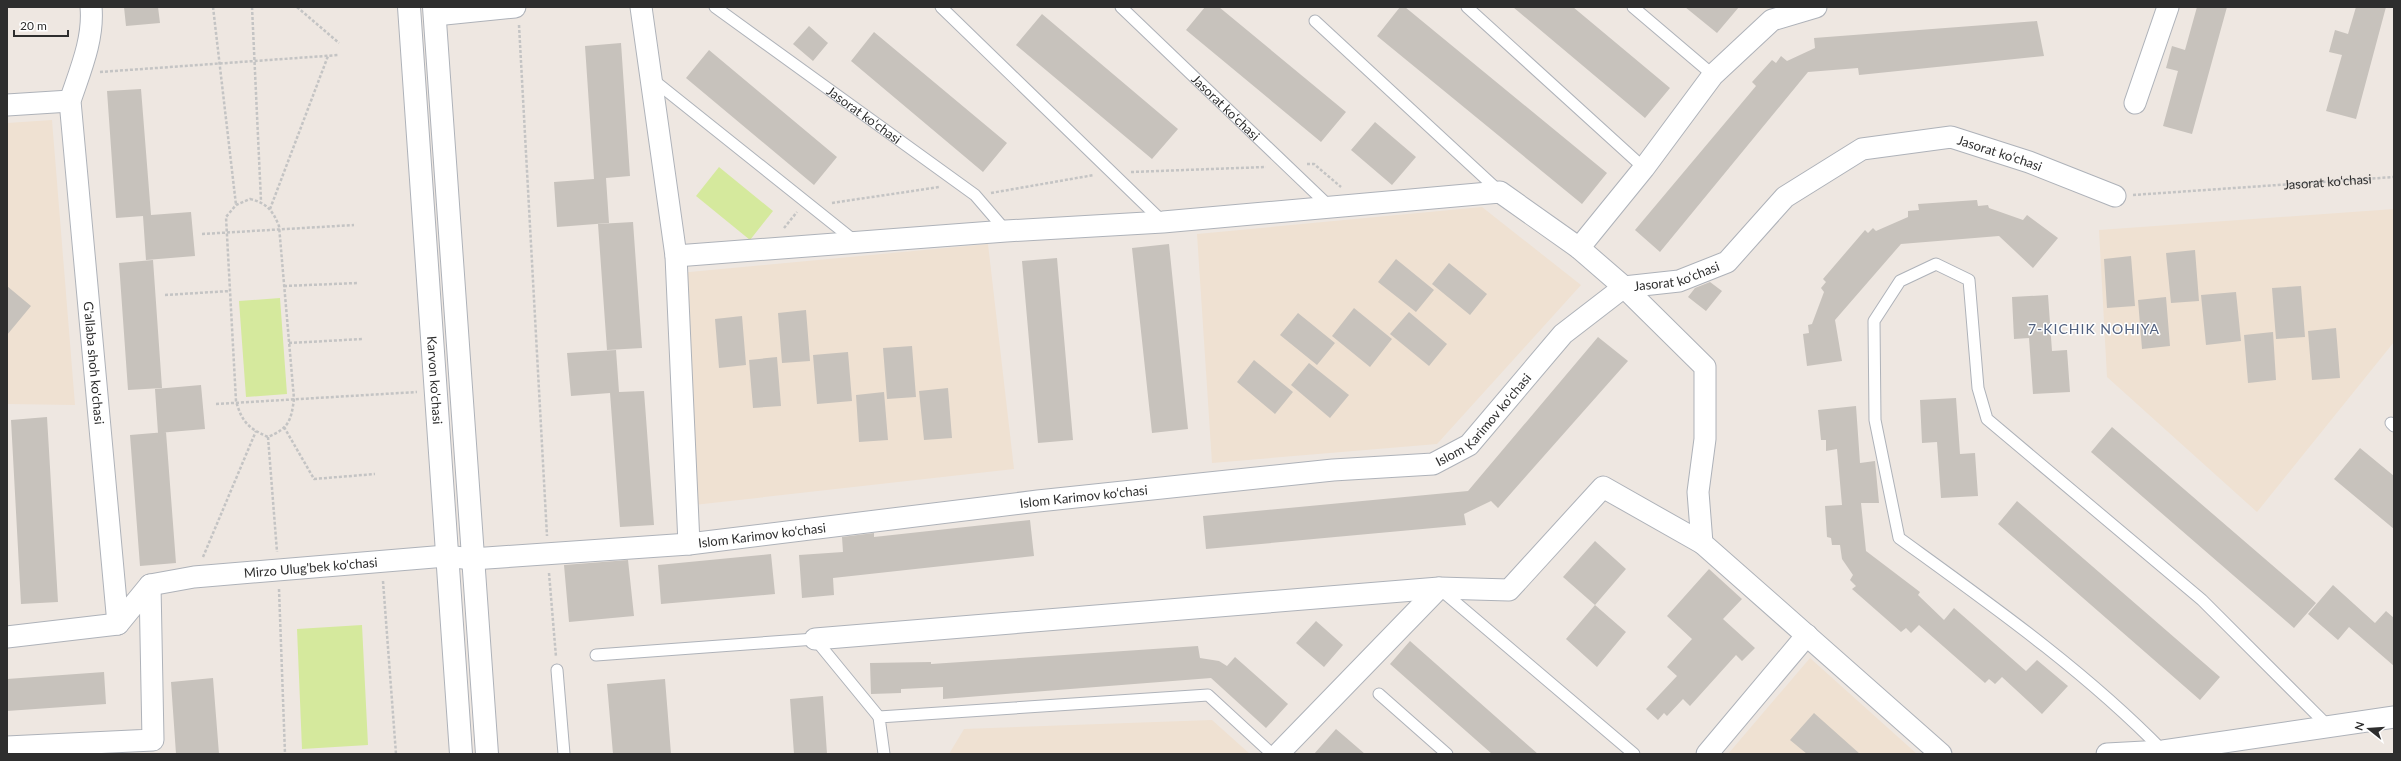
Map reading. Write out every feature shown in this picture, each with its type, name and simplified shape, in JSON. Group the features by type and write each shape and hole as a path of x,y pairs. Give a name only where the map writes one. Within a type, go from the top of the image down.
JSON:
{"main road":[{"name":"Karvon ko'chasi","path":"408,7 461,754"},
{"path":"435,11 472,559 487,754"}],"street":[{"name":"G'allaba shoh ko'chasi","path":"91,7 92,22 80,73 70,101 118,624"},
{"path":"641,7 676,256 689,544"},
{"path":"1579,248 1644,168 1713,75 1772,20 1816,7"},
{"path":"2135,103 2168,7"},
{"path":"435,11 517,15"},
{"path":"7,105 70,101"},
{"name":"Jasorat ko‘chasi","path":"1624,287 1679,281 1727,262 1785,197 1862,149 1951,137 2029,162 2115,196"},
{"path":"676,256 1006,230 1163,222 1500,192 1579,248 1624,287 1705,366 1705,439 1698,492 1702,543"},
{"name":"Islom Karimov ko‘chasi","path":"472,559 689,544 1038,501 1333,470 1433,464 1469,446 1563,334 1624,287"},
{"path":"815,639 1439,588 1509,590 1603,487 1702,543 1941,754"},
{"name":"Mirzo Ulug'bek ko'chasi","path":"150,585 194,577 446,556 472,559"},
{"path":"7,637 118,624 150,585"},
{"path":"7,747 153,747 150,585"},
{"path":"1278,754 1439,588"},
{"path":"1707,754 1807,635"},
{"path":"2107,754 2163,751 2394,717"}],"lane":[{"name":"Jasorat ko‘chasi","path":"714,7 975,195 1006,230"},
{"path":"941,7 1163,222"},
{"name":"Jasorat ko‘chasi","path":"1121,7 1330,208"},
{"path":"1467,7 1644,168"},
{"path":"1633,7 1713,75"},
{"path":"1315,21 1500,192"},
{"path":"651,78 812,206 856,243"},
{"path":"2163,751 2127,713 2004,615 1899,538 1875,420 1874,321 1900,281 1936,264 1968,280 1978,388 1987,420 2202,600 2329,726"},
{"path":"1439,588 1634,754"},
{"path":"596,655 815,639 879,717 884,754"},
{"path":"557,670 564,754"},
{"path":"1379,694 1447,754"},
{"path":"879,717 1208,695 1272,754"}],"path":[{"path":"213,7 218,66 236,205"},
{"path":"252,7 253,63 262,202"},
{"path":"297,7 338,43"},
{"path":"517,15 548,553 557,670"},
{"path":"80,73 218,66 339,55"},
{"path":"270,209 328,56"},
{"path":"975,195 1110,172 1314,164 1361,204"},
{"name":"Jasorat ko‘chasi","path":"2115,196 2394,177"},
{"path":"767,250 799,208 946,186"},
{"path":"250,199 262,202 270,209 280,229 294,399 291,420 284,428 268,437 256,431 241,418 237,403 226,217 236,205 250,199"},
{"path":"202,234 354,225"},
{"path":"284,286 358,283"},
{"path":"165,295 230,291"},
{"path":"289,343 363,339"},
{"path":"216,404 435,391"},
{"path":"284,428 314,479 375,474"},
{"path":"194,577 256,431"},
{"path":"268,437 279,570 285,754"},
{"path":"382,562 396,754"}],"shaded area":[{"path":"52,120 75,405 7,404 7,123"},
{"path":"1482,207 1581,285 1437,444 1212,463 1197,234"},
{"path":"2394,209 2394,342 2257,512 2107,377 2099,230"},
{"path":"988,244 1014,469 694,505 679,273"},
{"path":"1810,658 1917,754 1728,754"},
{"path":"1212,720 1250,754 949,754 964,729"}],"green space":[{"path":"719,167 773,211 750,240 696,196"},
{"path":"280,298 287,394 246,397 239,301"},
{"path":"362,625 368,745 302,749 297,629"}],"building":[{"path":"124,7 158,7 160,23 126,26"},
{"path":"1205,7 1219,7 1346,112 1321,142 1186,30"},
{"path":"1400,7 1405,7 1607,173 1582,204 1377,36"},
{"path":"1513,7 1573,7 1670,88 1645,118"},
{"path":"1685,7 1739,7 1717,33"},
{"path":"2197,7 2227,7 2192,134 2163,126 2178,71 2166,68 2172,46 2185,50"},
{"path":"2356,7 2386,7 2356,119 2326,111 2342,55 2329,52 2335,30 2348,34"},
{"path":"1042,14 1178,129 1152,159 1016,45"},
{"path":"2037,21 2044,56 1859,75 1858,68 1808,72 1660,252 1635,230 1756,86 1752,82 1772,60 1776,63 1781,56 1787,61 1815,48 1814,38"},
{"path":"809,26 828,43 813,61 793,44"},
{"path":"874,32 1007,143 983,172 851,61"},
{"path":"621,43 630,176 606,178 609,223 557,227 554,182 594,179 585,46"},
{"path":"709,50 837,157 814,185 686,78"},
{"path":"141,89 151,215 191,212 195,256 146,260 143,216 116,218 107,91"},
{"path":"1375,122 1416,157 1392,185 1351,150"},
{"path":"1977,200 1978,206 1988,205 1989,208 2023,220 2027,215 2058,238 2033,268 1999,236 1901,244 1835,320 1842,361 1807,366 1803,334 1809,333 1808,325 1812,324 1824,292 1821,288 1826,282 1823,279 1865,230 1868,233 1873,228 1876,231 1908,217 1908,211 1919,210 1918,204"},
{"path":"633,222 642,348 607,350 598,224"},
{"path":"1169,244 1188,429 1152,433 1132,248"},
{"path":"2195,250 2199,301 2171,303 2166,253"},
{"path":"2131,256 2135,306 2107,308 2104,259"},
{"path":"1057,258 1073,440 1038,443 1022,261"},
{"path":"1396,259 1434,290 1416,312 1378,282"},
{"path":"153,260 162,388 128,390 119,263"},
{"path":"1449,263 1487,294 1470,315 1432,284"},
{"path":"1710,282 1722,291 1706,311 1688,297 1695,288"},
{"path":"7,286 31,306 7,335"},
{"path":"2301,286 2305,337 2276,339 2272,288"},
{"path":"2236,292 2241,341 2206,345 2201,295"},
{"path":"2048,295 2052,351 2067,350 2070,392 2033,394 2029,338 2014,339 2012,297"},
{"path":"2166,297 2170,346 2142,349 2138,300"},
{"path":"1354,308 1392,339 1370,367 1332,336"},
{"path":"806,310 810,361 782,363 778,313"},
{"path":"1409,312 1447,344 1429,366 1390,334"},
{"path":"1298,313 1335,343 1317,365 1280,335"},
{"path":"742,316 746,365 719,368 715,319"},
{"path":"2336,328 2340,378 2312,380 2308,331"},
{"path":"2273,332 2276,380 2248,383 2244,335"},
{"path":"1598,337 1628,361 1498,508 1491,501 1464,514 1466,525 1206,549 1203,516 1468,491"},
{"path":"912,346 916,397 887,399 883,348"},
{"path":"616,350 619,392 644,391 654,525 620,527 610,393 571,396 567,353"},
{"path":"848,352 852,401 817,404 813,355"},
{"path":"777,357 781,406 753,408 749,360"},
{"path":"1254,360 1293,392 1275,414 1237,382"},
{"path":"1309,363 1349,395 1330,418 1291,385"},
{"path":"201,385 205,429 158,433 155,389"},
{"path":"948,388 952,438 924,440 919,391"},
{"path":"884,392 888,440 859,442 856,395"},
{"path":"1956,398 1960,454 1975,453 1978,496 1941,498 1937,442 1922,443 1920,400"},
{"path":"1856,406 1860,463 1875,461 1879,503 1861,503 1866,551 1920,592 1918,595 1944,620 1954,608 2026,671 2037,660 2068,686 2042,714 2002,677 1995,684 1989,679 1985,683 1919,625 1911,633 1906,628 1901,632 1852,589 1856,586 1850,580 1853,575 1842,559 1840,545 1832,545 1831,538 1827,537 1825,506 1842,505 1837,449 1826,451 1826,440 1821,440 1818,410"},
{"path":"47,417 58,602 21,604 11,420"},
{"path":"2112,427 2316,603 2294,628 2091,452"},
{"path":"166,432 176,563 140,566 130,435"},
{"path":"2360,448 2394,476 2394,529 2334,479"},
{"path":"2017,501 2220,677 2200,700 1998,524"},
{"path":"1030,520 1034,556 833,578 834,595 802,598 799,555 843,552 842,537 874,533 874,537"},
{"path":"1595,541 1626,569 1595,605 1563,577"},
{"path":"771,554 775,594 661,604 658,565"},
{"path":"628,560 634,616 569,622 564,565"},
{"path":"1709,569 1742,599 1723,619 1755,648 1742,661 1736,655 1690,706 1683,699 1667,716 1664,713 1658,720 1646,709 1677,676 1667,667 1692,639 1667,616"},
{"path":"2333,585 2375,623 2386,611 2394,618 2394,666 2349,627 2338,640 2308,614"},
{"path":"1595,605 1626,632 1597,667 1566,639"},
{"path":"1316,621 1343,645 1324,667 1296,643"},
{"path":"1410,641 1538,754 1492,754 1390,664"},
{"path":"1198,646 1200,658 1219,661 1227,666 1235,657 1288,704 1266,728 1211,678 943,699 943,687 901,689 901,693 871,694 870,663 931,662 931,664"},
{"path":"104,672 106,704 7,711 7,679"},
{"path":"213,678 219,754 176,754 171,682"},
{"path":"665,679 671,754 613,754 607,684"},
{"path":"823,696 827,754 794,754 790,699"},
{"path":"1814,713 1860,754 1807,754 1790,740"},
{"path":"1336,729 1365,754 1314,754"}],"district":[{"name":"7-KICHIK NOHIYA","path":"2094,328"}]}
